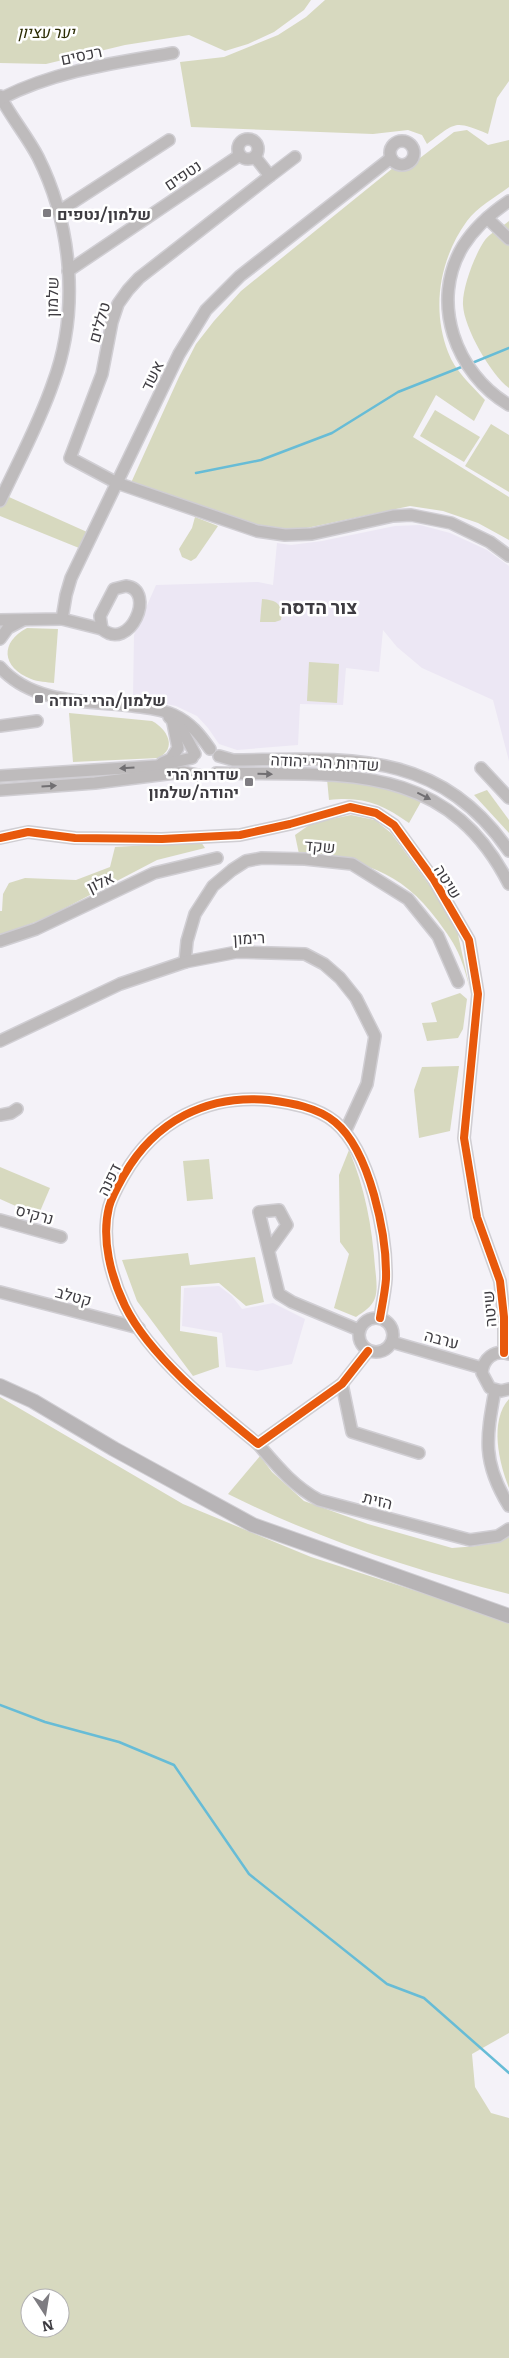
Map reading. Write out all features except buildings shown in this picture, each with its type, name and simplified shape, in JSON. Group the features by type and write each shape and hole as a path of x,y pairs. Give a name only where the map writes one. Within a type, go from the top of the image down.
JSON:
{"main road":[{"path":"0,1386 33,1401 114,1449 253,1525 509,1615"}],"street":[{"name":"רכסים","path":"0,97 41,80 173,53"},
{"name":"שלמון","path":"0,97 38,158 58,212 68,271 67,326 56,374 38,422 0,501"},
{"path":"58,212 170,140"},
{"name":"נטפים","path":"68,271 240,155 239,146 243,141 255,142 258,148 255,156"},
{"path":"240,155 246,159 255,156 270,176"},
{"name":"טללים","path":"117,483 70,458 102,374 112,322 118,304 139,278 296,157"},
{"name":"אשד","path":"62,619 71,578 179,354 206,310 240,276 391,158"},
{"path":"509,201 487,218 462,247 453,270 448,296 449,318 453,337 462,358 475,378 490,393 509,405"},
{"path":"487,218 509,239"},
{"path":"117,483 247,529 272,534 312,534 393,516 411,515 432,518 451,522 509,556"},
{"path":"0,620 62,619 116,634 127,631 132,626 139,608 139,595 131,587 114,589 100,616 84,624"},
{"path":"100,616 102,629"},
{"path":"0,639 8,628 26,619"},
{"path":"0,667 6,674 32,691 66,699 149,708 172,714 194,728 215,753 220,765 216,773"},
{"path":"149,708 172,719 187,738 193,756 192,768 198,775"},
{"path":"157,766 171,759 178,748 172,719"},
{"path":"0,726 37,721"},
{"name":"שדרות הרי יהודה","path":"0,776 157,766 193,756 202,749 233,760 350,760 405,770 433,782 464,802 491,828 509,851"},
{"path":"481,768 509,798"},
{"name":"שדרות הרי יהודה","path":"0,790 95,783 183,772 208,777 216,773 349,776 384,781 406,787 439,804 464,822 489,850 509,884"},
{"name":"שיטה","path":"0,838 28,832 75,838 162,839 240,835 350,808 376,813 394,825 434,880 468,940 478,994 464,1138 477,1217 500,1282 507,1354"},
{"name":"אלון","path":"0,941 36,929 154,873 217,858"},
{"name":"שקד","path":"185,962 187,941 195,914 213,886 246,861 262,858 305,859 352,864 408,899 438,936 458,982"},
{"name":"רימון","path":"0,1042 120,984 185,962 237,952 305,954 324,964 340,978 356,998 375,1036 367,1084 345,1132"},
{"name":"דפנה","path":"258,1444 208,1403 171,1366 139,1328 126,1307 118,1287 108,1255 109,1207 118,1185 132,1161 152,1138 174,1120 203,1106 229,1100 258,1099 289,1102 311,1109 334,1121 353,1142 366,1169 376,1203 386,1280 380,1318"},
{"path":"0,1115 10,1113 17,1108"},
{"name":"נרקיס","path":"0,1220 61,1237"},
{"path":"269,1250 279,1294 292,1302 359,1330"},
{"name":"קטלב","path":"0,1292 139,1328"},
{"path":"380,1318 391,1327 392,1342 384,1350 368,1351 360,1342 359,1330 365,1322 380,1318"},
{"name":"ערבה","path":"392,1342 482,1368"},
{"path":"258,1444 342,1384 368,1351"},
{"path":"507,1354 493,1354 482,1368 483,1379 495,1390 509,1390"},
{"path":"342,1384 352,1432 419,1453"},
{"path":"495,1390 488,1430 487,1449 490,1466 509,1506"},
{"name":"הזית","path":"258,1444 302,1491 319,1500 470,1540 498,1536 509,1530"}],"shaded area":[{"path":"420,525 450,533 487,550 509,566 509,761 493,700 422,668 397,647 383,630 379,672 346,668 343,705 300,704 298,745 237,750 219,744 197,716 176,706 133,697 134,635 156,585 258,582 273,585 277,543 291,545 322,541 395,526"},
{"path":"219,1286 232,1296 242,1309 273,1303 305,1319 292,1364 257,1371 226,1367 222,1333 182,1326 184,1288"}],"green space":[{"name":"יער עציון","path":"0,0 311,0 304,10 274,32 248,44 225,51 189,35 125,45 46,64 0,63"},
{"path":"325,0 509,0 509,81 497,98 488,134 461,125 450,127 427,144 422,135 408,130 373,134 191,127 180,62 224,57 278,35 306,17"},
{"path":"467,130 488,145 509,140 509,187 476,211 458,235 445,267 439,301 443,335 451,359 464,378 485,400 474,421 436,395 413,437 509,497 509,540 478,523 443,511 410,506 302,529 255,528 130,485 196,344 241,291 393,168 403,171 454,132"},
{"path":"509,221 509,388 494,373 473,338 465,315 463,298 473,262 481,246 490,235"},
{"path":"435,410 480,437 464,462 420,436"},
{"path":"491,424 509,435 509,492 465,466"},
{"path":"0,493 87,532 79,548 0,516"},
{"path":"195,517 218,526 196,558 191,561 182,557 179,549 192,528"},
{"path":"262,599 271,600 278,604 282,615 281,620 260,622"},
{"path":"27,628 58,629 54,683 31,679 21,674 9,661 8,647 18,634"},
{"path":"309,662 339,664 337,703 307,701"},
{"path":"69,713 152,721 166,734 169,744 168,749 158,758 73,762"},
{"path":"327,779 364,781 422,800 409,823 381,806 372,803 352,799 329,800"},
{"path":"487,790 509,820 509,833 474,795"},
{"path":"351,815 375,820 391,833 447,909 457,930 471,994 462,962 453,943 424,904 409,890 394,879 360,864 341,859 299,854 295,835 312,823"},
{"path":"201,842 205,848 157,860 46,918 0,935 0,911 2,911 3,894 9,883 25,878 76,880 110,867 115,847"},
{"path":"460,993 467,999 463,1029 458,1038 427,1041 422,1023 437,1022 431,1003"},
{"path":"459,1066 450,1131 419,1138 414,1090 422,1067"},
{"path":"349,1150 367,1207 376,1283 374,1301 356,1317 334,1308 349,1254 340,1242 339,1175"},
{"path":"209,1159 213,1199 187,1201 183,1161"},
{"path":"0,1167 50,1188 38,1216 0,1199"},
{"path":"188,1253 190,1265 255,1257 264,1302 246,1306 219,1283 181,1286 180,1331 217,1337 219,1367 193,1376 137,1301 122,1260"},
{"path":"0,1397 183,1504 311,1557 509,1621 509,2033 472,2054 475,2087 491,2113 509,2118 509,2358 0,2358"},
{"path":"509,1399 509,1488 499,1455 498,1430 499,1419"},
{"path":"260,1456 272,1472 304,1501 368,1524 452,1548 477,1546 509,1537 509,1594 473,1585 366,1552 296,1525 228,1494"}],"waterway":[{"path":"472,363 509,348"},
{"path":"196,473 261,460 332,433 398,392 464,366"},
{"path":"0,1705 45,1722 119,1742 174,1765 249,1874 387,1984 424,1998 509,2073"}],"cycle path":[{"path":"0,838 28,832 75,838 162,839 240,835 290,824 350,807 376,813 394,825 434,880 469,940 478,994 464,1138 477,1217 500,1281 504,1317 504,1353"},
{"path":"368,1351 342,1384 258,1444 223,1415 167,1363 150,1344 125,1306 115,1283 107,1245 107,1219 114,1194 137,1156 151,1140 167,1126 185,1115 204,1107 246,1099 269,1100 312,1109 335,1122 347,1135 367,1173 380,1218 386,1261 386,1284 380,1318"}],"place":[{"name":"שלמון/נטפים","path":"47,213"},
{"name":"שלמון/הרי יהודה","path":"39,699"},
{"name":"שדרות הרי יהודה/שלמון","path":"249,782"}],"district":[{"name":"צור הדסה","path":"319,606"}]}
